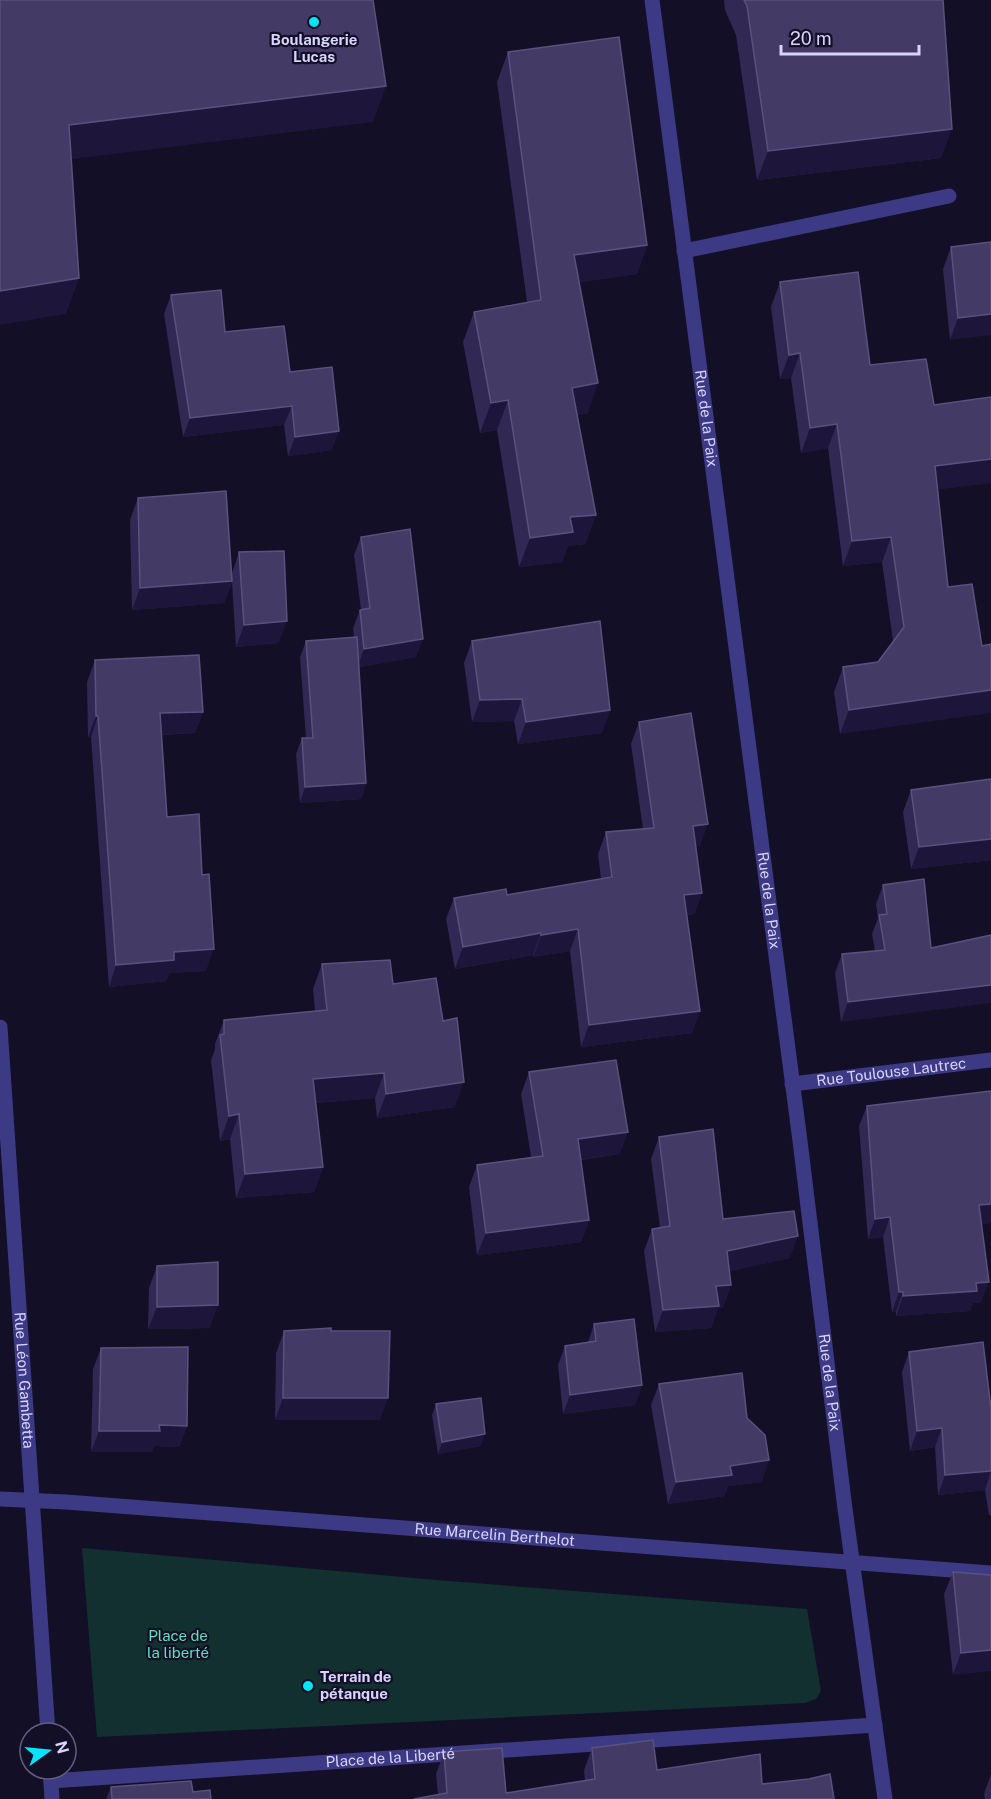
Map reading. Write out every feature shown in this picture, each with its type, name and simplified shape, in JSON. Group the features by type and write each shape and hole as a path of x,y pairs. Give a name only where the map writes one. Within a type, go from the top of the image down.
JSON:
{"street":[{"name":"Rue de la Paix","path":"652,0 885,1799"},
{"path":"684,252 949,196"},
{"name":"Rue Léon Gambetta","path":"0,1027 47,1721"},
{"name":"Rue Toulouse Lautrec","path":"792,1084 991,1060"},
{"name":"Rue Marcelin Berthelot","path":"0,1499 66,1502 991,1574"},
{"name":"Place de la Liberté","path":"78,1773 875,1725"},
{"path":"51,1781 52,1799"}],"green space":[{"name":"Place de la liberté","path":"82,1548 436,1580 807,1609 821,1691 816,1699 805,1703 97,1737"}],"building":[{"path":"0,0 373,0 386,86 69,125 79,278 0,291"},
{"path":"744,0 943,0 952,129 768,151 747,6"},
{"path":"619,37 647,245 574,255 598,383 572,388 596,515 570,517 573,532 530,538 508,400 491,403 474,312 541,300 508,52"},
{"path":"991,242 991,314 958,318 951,247"},
{"path":"858,272 870,365 926,359 934,405 991,397 991,459 935,466 948,587 972,584 982,646 991,644 991,690 849,710 843,667 878,662 904,627 891,537 852,541 837,424 810,428 800,353 789,355 780,282"},
{"path":"221,290 225,332 284,326 290,372 332,367 339,431 295,437 292,406 190,418 171,295"},
{"path":"226,491 232,581 140,588 138,498"},
{"path":"410,529 423,639 364,649 360,610 370,608 361,537"},
{"path":"284,551 287,621 244,625 239,552"},
{"path":"600,621 610,710 526,722 522,699 480,700 472,641"},
{"path":"357,637 366,783 305,787 302,738 313,738 306,641"},
{"path":"199,655 203,712 160,713 167,817 199,814 202,875 209,874 214,949 174,952 174,960 116,965 98,716 96,716 95,660"},
{"path":"691,713 708,824 693,826 702,893 684,895 700,1011 589,1025 578,929 463,947 454,898 506,889 507,895 612,877 606,832 654,828 639,722"},
{"path":"991,779 991,839 919,847 911,790"},
{"path":"924,879 931,948 991,935 991,985 848,1002 842,954 885,950 879,915 887,914 883,885"},
{"path":"390,960 393,984 436,978 443,1021 457,1018 464,1082 386,1094 384,1073 313,1079 323,1167 245,1174 239,1114 229,1116 220,1035 224,1034 224,1020 327,1010 322,964"},
{"path":"616,1060 628,1132 578,1139 589,1220 486,1233 477,1165 543,1156 529,1072"},
{"path":"991,1091 991,1204 979,1205 989,1282 976,1283 977,1291 903,1296 903,1292 899,1292 890,1217 875,1219 867,1106"},
{"path":"713,1129 723,1219 794,1211 798,1236 727,1251 731,1285 716,1286 719,1306 663,1310 652,1229 670,1226 659,1137"},
{"path":"218,1262 218,1305 157,1307 157,1266"},
{"path":"634,1319 642,1385 570,1395 565,1346 596,1341 594,1324"},
{"path":"331,1328 331,1331 390,1331 388,1398 283,1398 284,1331"},
{"path":"983,1342 991,1409 991,1471 945,1475 942,1428 917,1431 909,1352"},
{"path":"188,1347 187,1426 159,1425 160,1431 99,1431 101,1348"},
{"path":"742,1373 747,1418 765,1435 769,1460 730,1466 732,1475 676,1482 659,1384"},
{"path":"481,1398 485,1434 442,1442 436,1404"},
{"path":"953,1572 991,1575 991,1650 961,1653"},
{"path":"653,1740 657,1770 760,1754 762,1784 809,1779 830,1774 834,1799 414,1799 447,1793 444,1752 502,1748 506,1793 595,1779 592,1748"},
{"path":"191,1781 193,1792 210,1790 211,1799 112,1799 111,1787"}],"place":[{"name":"Boulangerie Lucas","path":"314,22"},
{"name":"Terrain de pétanque","path":"308,1686"}]}
